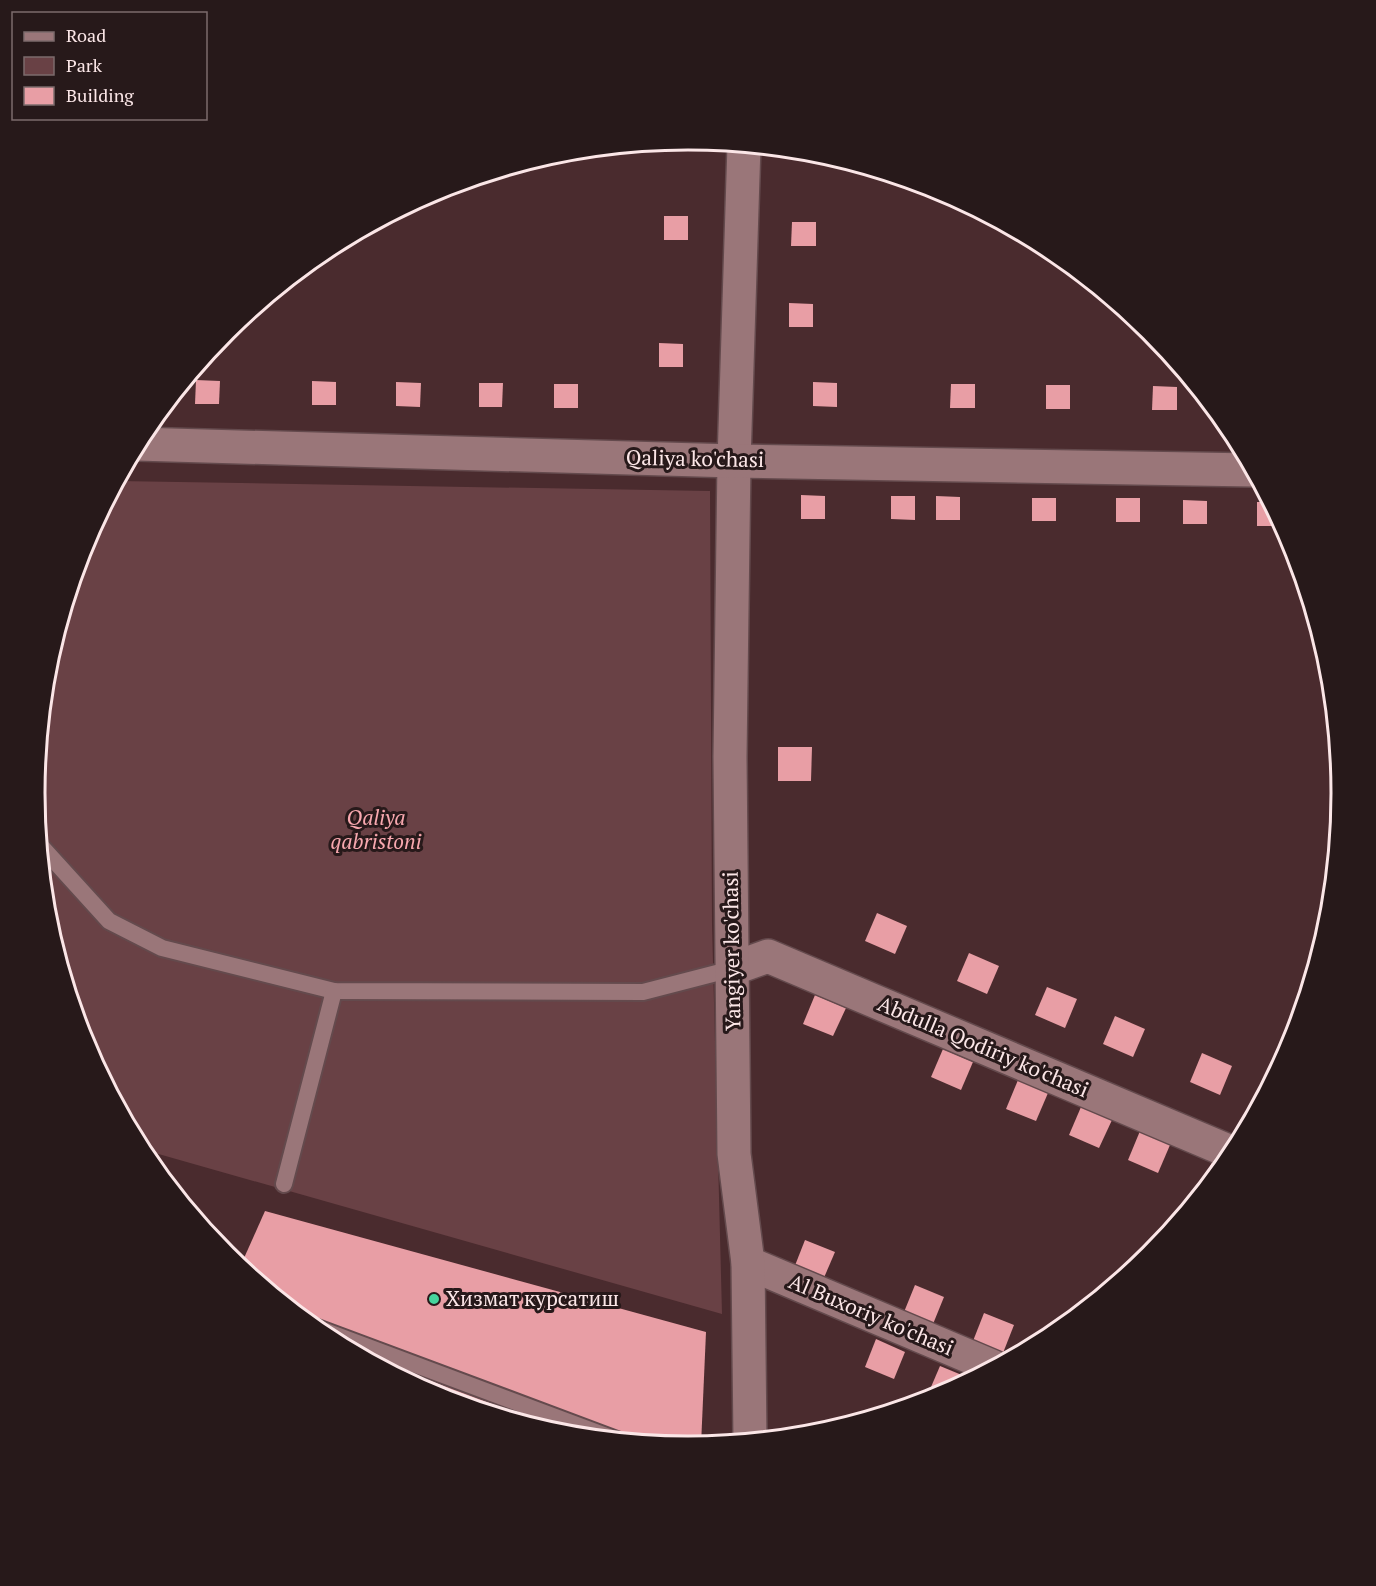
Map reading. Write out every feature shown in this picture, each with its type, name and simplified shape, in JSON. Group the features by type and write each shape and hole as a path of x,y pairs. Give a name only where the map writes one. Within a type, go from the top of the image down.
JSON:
{"street":[{"name":"Yangiyer ko'chasi","path":"744,153 734,461 730,757 734,1154 748,1263 750,1433"},
{"name":"Qaliya ko'chasi","path":"148,444 734,461 1244,470"},
{"name":"Abdulla Qodiriy ko'chasi","path":"732,969 768,956 1224,1149"},
{"name":"Al Buxoriy ko'chasi","path":"748,1263 985,1363"}],"lane":[{"path":"48,854 109,921 162,948 334,991 643,992 732,969"},
{"path":"284,1184 334,991"},
{"path":"351,1341 581,1427"}],"green space":[{"name":"Qaliya qabristoni","path":"126,481 710,491 712,924 722,1314 155,1153 153,1150 111,1077 79,1000 57,918 46,835 46,751 57,668 79,586 94,547"}],"building":[{"path":"664,216 688,216 688,240 664,240"},
{"path":"792,222 816,222 816,246 791,246"},
{"path":"789,303 813,304 813,327 789,327"},
{"path":"659,343 683,344 683,367 659,367"},
{"path":"196,380 220,381 219,404 195,404"},
{"path":"312,381 336,382 336,405 312,405"},
{"path":"396,382 421,383 420,407 396,406"},
{"path":"813,382 837,383 837,407 813,406"},
{"path":"479,383 503,383 502,407 479,407"},
{"path":"554,384 578,384 578,408 554,408"},
{"path":"951,384 975,384 975,408 950,408"},
{"path":"1046,385 1070,385 1070,409 1046,409"},
{"path":"1153,386 1177,387 1177,410 1152,410"},
{"path":"801,495 825,496 825,519 801,519"},
{"path":"891,496 915,496 915,520 891,519"},
{"path":"936,496 960,497 960,520 936,520"},
{"path":"1032,498 1056,498 1056,521 1032,521"},
{"path":"1116,498 1140,498 1140,522 1116,522"},
{"path":"1183,500 1207,501 1207,524 1183,524"},
{"path":"1257,502 1261,502 1273,526 1257,526"},
{"path":"778,747 812,747 811,781 778,781"},
{"path":"877,913 907,926 895,954 865,941"},
{"path":"969,953 999,966 987,994 957,981"},
{"path":"1047,987 1077,999 1065,1028 1035,1015"},
{"path":"815,995 846,1008 833,1036 803,1024"},
{"path":"1115,1016 1145,1029 1133,1057 1103,1044"},
{"path":"943,1049 973,1062 961,1090 931,1077"},
{"path":"1202,1053 1232,1066 1220,1095 1190,1082"},
{"path":"1018,1080 1048,1093 1036,1121 1006,1109"},
{"path":"1081,1107 1112,1120 1099,1148 1069,1135"},
{"path":"1140,1131 1170,1145 1158,1173 1128,1160"},
{"name":"Хизмат курсатиш","path":"265,1211 706,1332 701,1436 646,1435 563,1424 481,1402 442,1387 366,1350 331,1328 297,1303 244,1258"},
{"path":"805,1240 835,1252 823,1280 794,1268"},
{"path":"915,1285 944,1297 933,1324 904,1312"},
{"path":"984,1313 1014,1325 1003,1353 973,1341"},
{"path":"876,1339 905,1352 894,1379 865,1367"},
{"path":"940,1366 961,1375 934,1387 930,1388"}],"place":[{"name":"Хизмат курсатиш","path":"434,1299"}]}
